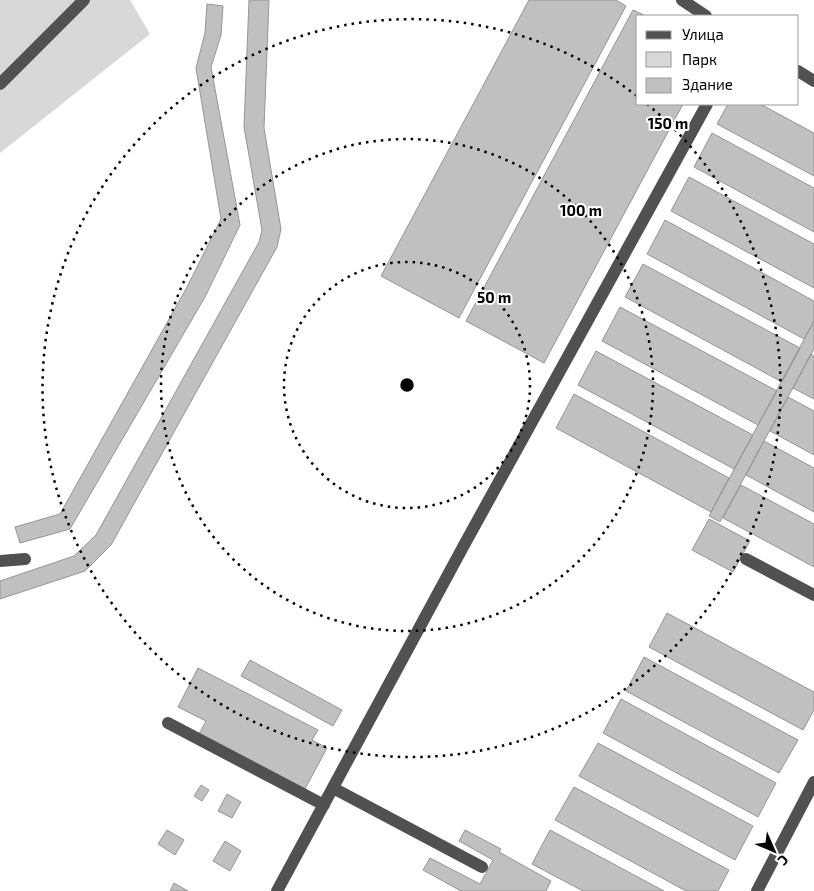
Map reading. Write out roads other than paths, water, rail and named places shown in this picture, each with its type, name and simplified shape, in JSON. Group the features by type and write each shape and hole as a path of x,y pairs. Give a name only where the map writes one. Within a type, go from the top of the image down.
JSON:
{"lane":[{"path":"0,84 84,0"},
{"path":"682,0 704,15"},
{"path":"799,73 814,81"},
{"path":"276,891 706,105"},
{"path":"0,561 25,559"},
{"path":"746,559 814,595"},
{"path":"168,723 324,805"},
{"path":"757,891 814,782"},
{"path":"333,788 482,867"}]}
